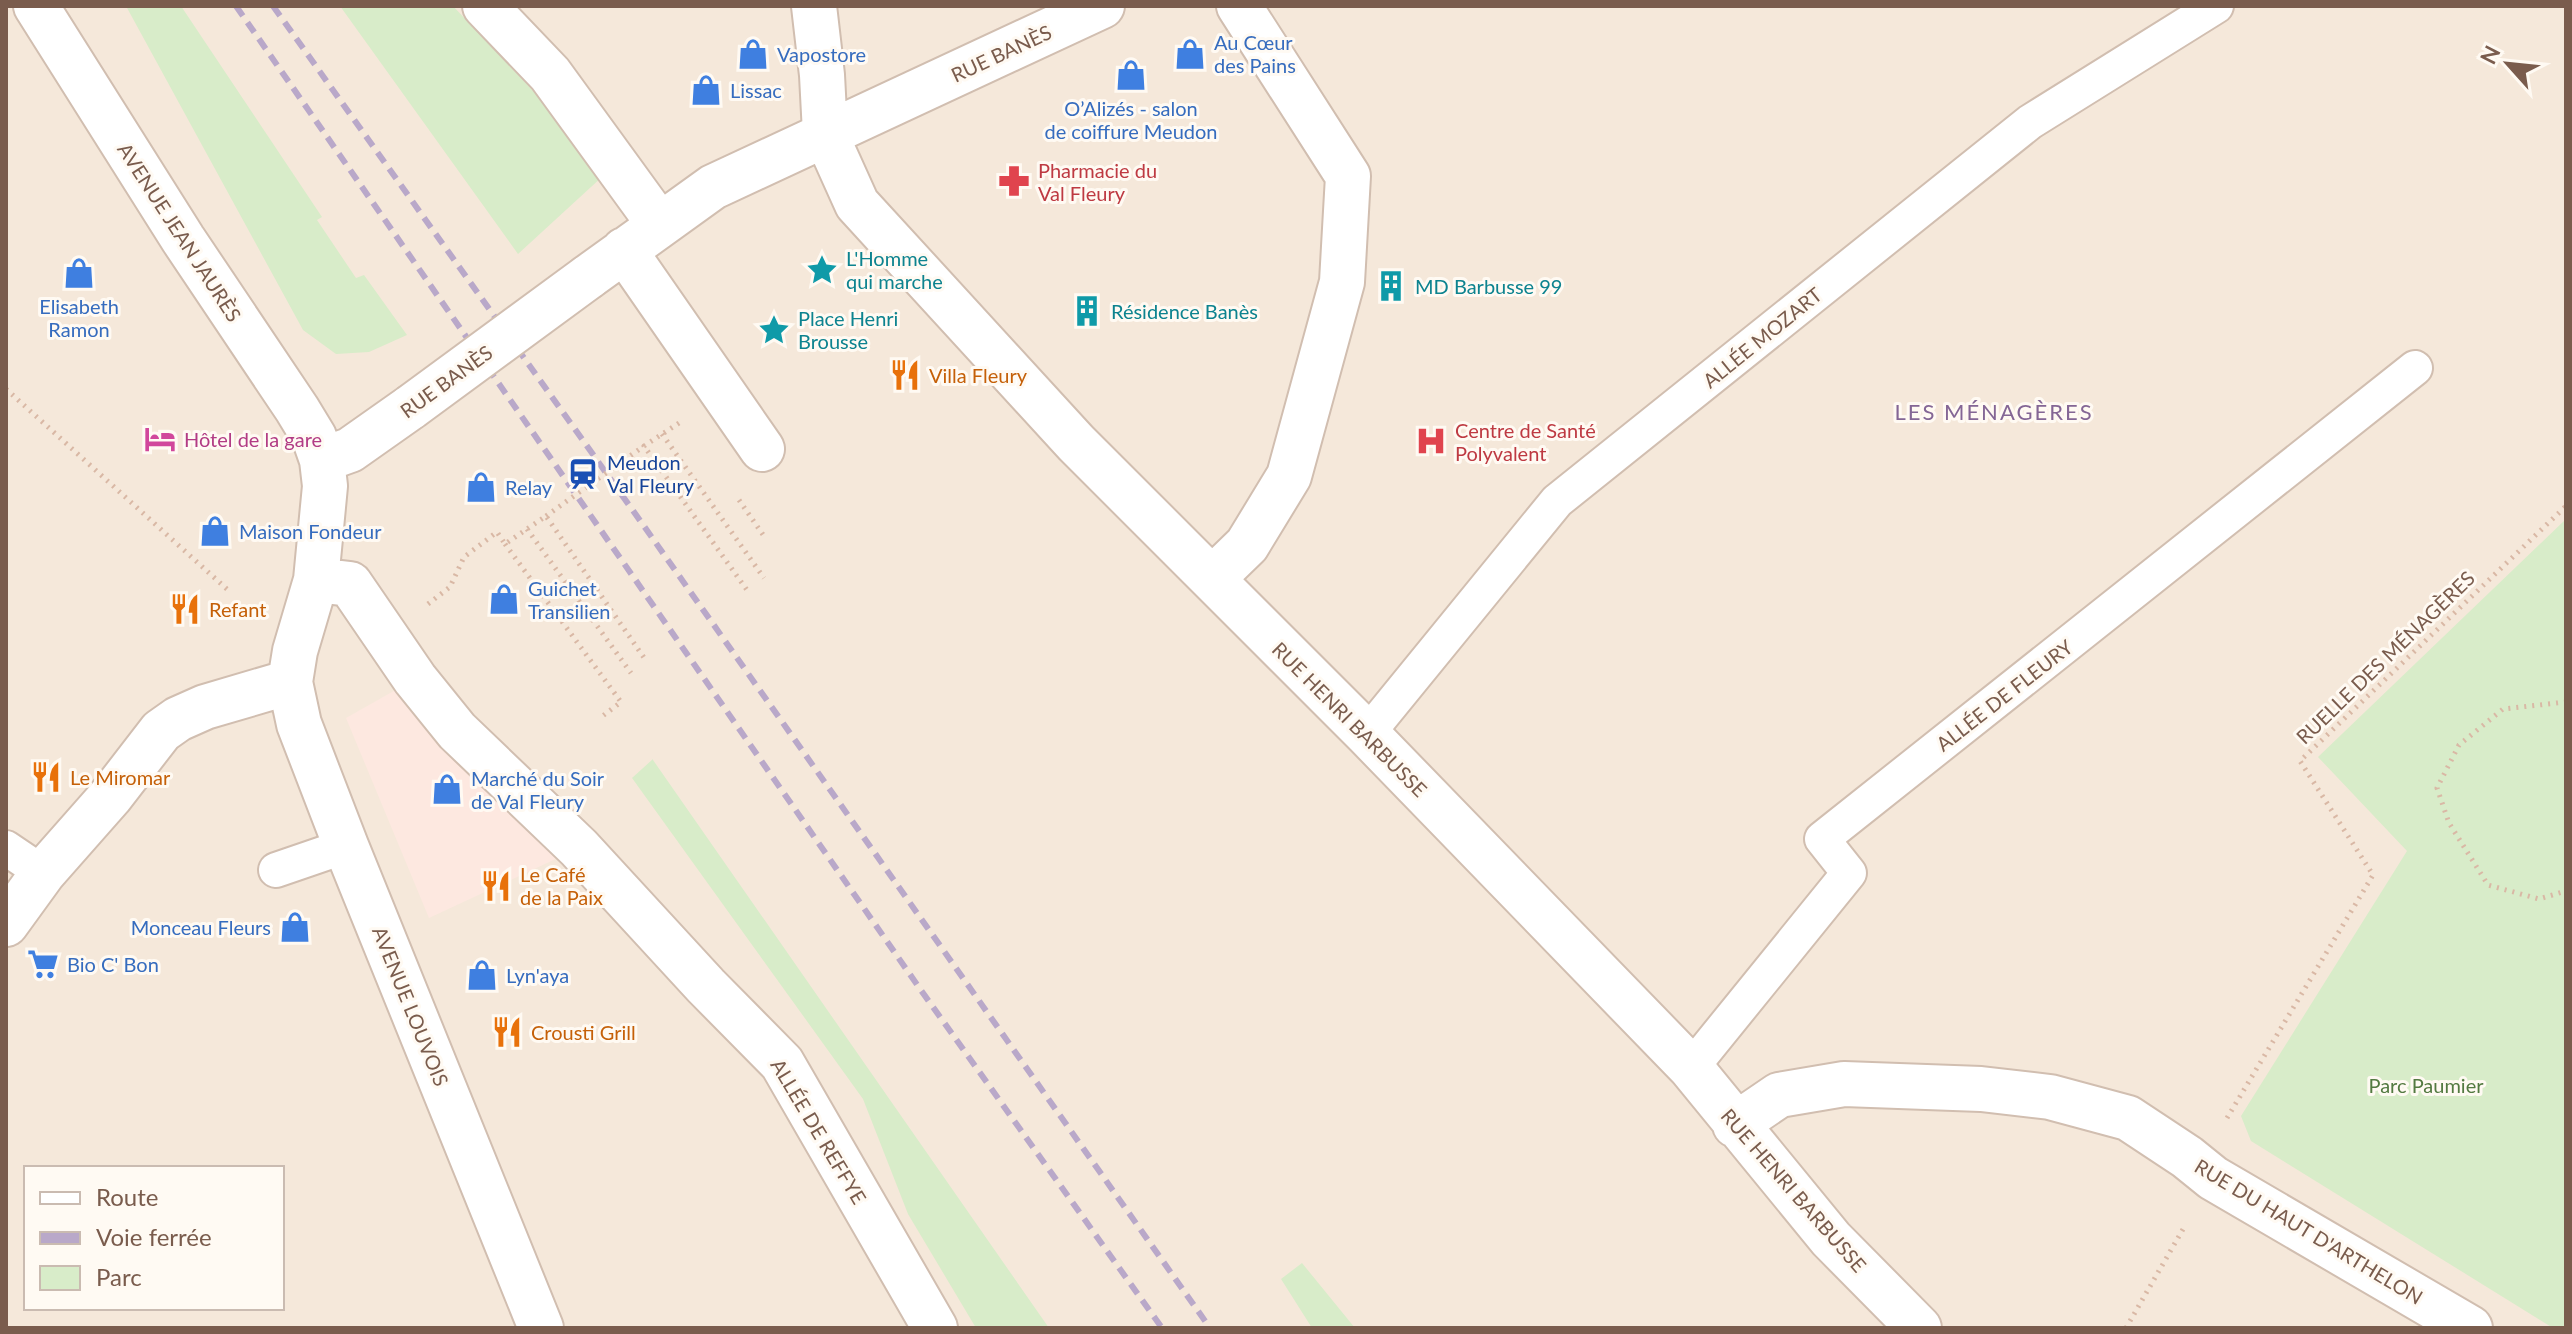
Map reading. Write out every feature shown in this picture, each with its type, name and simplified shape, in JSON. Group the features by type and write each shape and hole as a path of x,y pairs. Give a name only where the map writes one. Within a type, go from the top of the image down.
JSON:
{"street":[{"name":"AVENUE JEAN JAURÈS","path":"36,6 183,239 297,409 314,437 322,460"},
{"path":"485,6 550,74 659,224"},
{"path":"814,6 825,133 857,204 1076,443 1213,578 1247,545 1289,476 1342,282 1348,176 1239,6"},
{"name":"RUE BANÈS","path":"322,460 350,450 713,187 1102,6"},
{"path":"624,250 762,449"},
{"path":"6,924 43,873 119,804 161,731 205,707 290,682 295,651 316,580 323,513 322,460"},
{"name":"RUE HENRI BARBUSSE","path":"1213,578 1691,1068 1831,1239 1919,1328"},
{"name":"ALLÉE DE REFFYE","path":"316,580 350,584 415,679 457,731 579,848 782,1063 935,1328"},
{"name":"AVENUE LOUVOIS","path":"290,682 309,755 541,1328"},
{"name":"RUE DU HAUT D'ARTHELON","path":"1735,1125 1779,1095 1844,1084 1981,1089 2050,1097 2128,1118 2213,1178 2470,1328"}],"lane":[{"name":"ALLÉE MOZART","path":"1367,734 1557,501 2030,122 2216,6"},
{"name":"ALLÉE DE FLEURY","path":"1691,1068 1849,873 1822,839 2415,368"},
{"path":"276,870 346,846"},
{"path":"6,848 43,873"}],"path":[{"path":"6,389 229,591"},
{"path":"505,544 683,420"},
{"path":"662,434 764,578"},
{"path":"644,446 747,590"},
{"name":"RUELLE DES MÉNAGÈRES","path":"2242,1094 2373,875 2300,761 2566,506"},
{"path":"546,516 647,662"},
{"path":"527,529 631,673"},
{"path":"423,607 450,587 464,557 497,532 621,702 600,718"},
{"path":"2566,702 2503,709 2459,745 2437,788 2449,823 2488,885 2539,899 2566,891"},
{"path":"2126,1328 2213,1178"}],"shaded area":[{"path":"6,6 2566,6 2566,1328 6,1328"},
{"name":"Marché du Soir de Val Fleury","path":"415,679 579,848 429,918 346,718"}],"green space":[{"path":"126,6 181,6 322,217 317,220 356,278 364,275 407,335 369,352 336,354 303,330"},
{"path":"340,6 453,6 536,94 603,176 518,254"},
{"name":"Parc Paumier","path":"2566,519 2566,1328 2553,1328 2251,1141 2241,1116 2407,851 2318,757"},
{"path":"653,759 1049,1328 976,1328 908,1214 863,1099 632,778"},
{"path":"1302,1263 1355,1328 1312,1328 1281,1279"}],"railway":[{"path":"236,6 918,986 1162,1328"},
{"path":"273,6 1210,1328"}],"place":[{"name":"Vapostore","path":"753,54"},
{"name":"Au Cœur des Pains","path":"1190,54"},
{"name":"O’Alizés - salon de coiffure Meudon","path":"1131,75"},
{"name":"Lissac","path":"706,90"},
{"name":"Pharmacie du Val Fleury","path":"1014,181"},
{"name":"L'Homme qui marche","path":"822,270"},
{"name":"Elisabeth Ramon","path":"79,273"},
{"name":"MD Barbusse 99","path":"1391,286"},
{"name":"Résidence Banès","path":"1087,311"},
{"name":"Place Henri Brousse","path":"774,330"},
{"name":"Villa Fleury","path":"905,375"},
{"name":"Hôtel de la gare","path":"160,439"},
{"name":"Centre de Santé Polyvalent","path":"1431,441"},
{"name":"Meudon Val Fleury","path":"583,474"},
{"name":"Relay","path":"481,487"},
{"name":"Maison Fondeur","path":"215,531"},
{"name":"Guichet Transilien","path":"504,599"},
{"name":"Refant","path":"185,609"},
{"name":"Le Miromar","path":"46,777"},
{"name":"Marché du Soir de Val Fleury","path":"447,789"},
{"name":"Le Café de la Paix","path":"496,886"},
{"name":"Monceau Fleurs","path":"295,927"},
{"name":"Bio C' Bon","path":"43,964"},
{"name":"Lyn'aya","path":"482,975"},
{"name":"Crousti Grill","path":"507,1032"}],"district":[{"name":"LES MÉNAGÈRES","path":"1994,411"}]}
